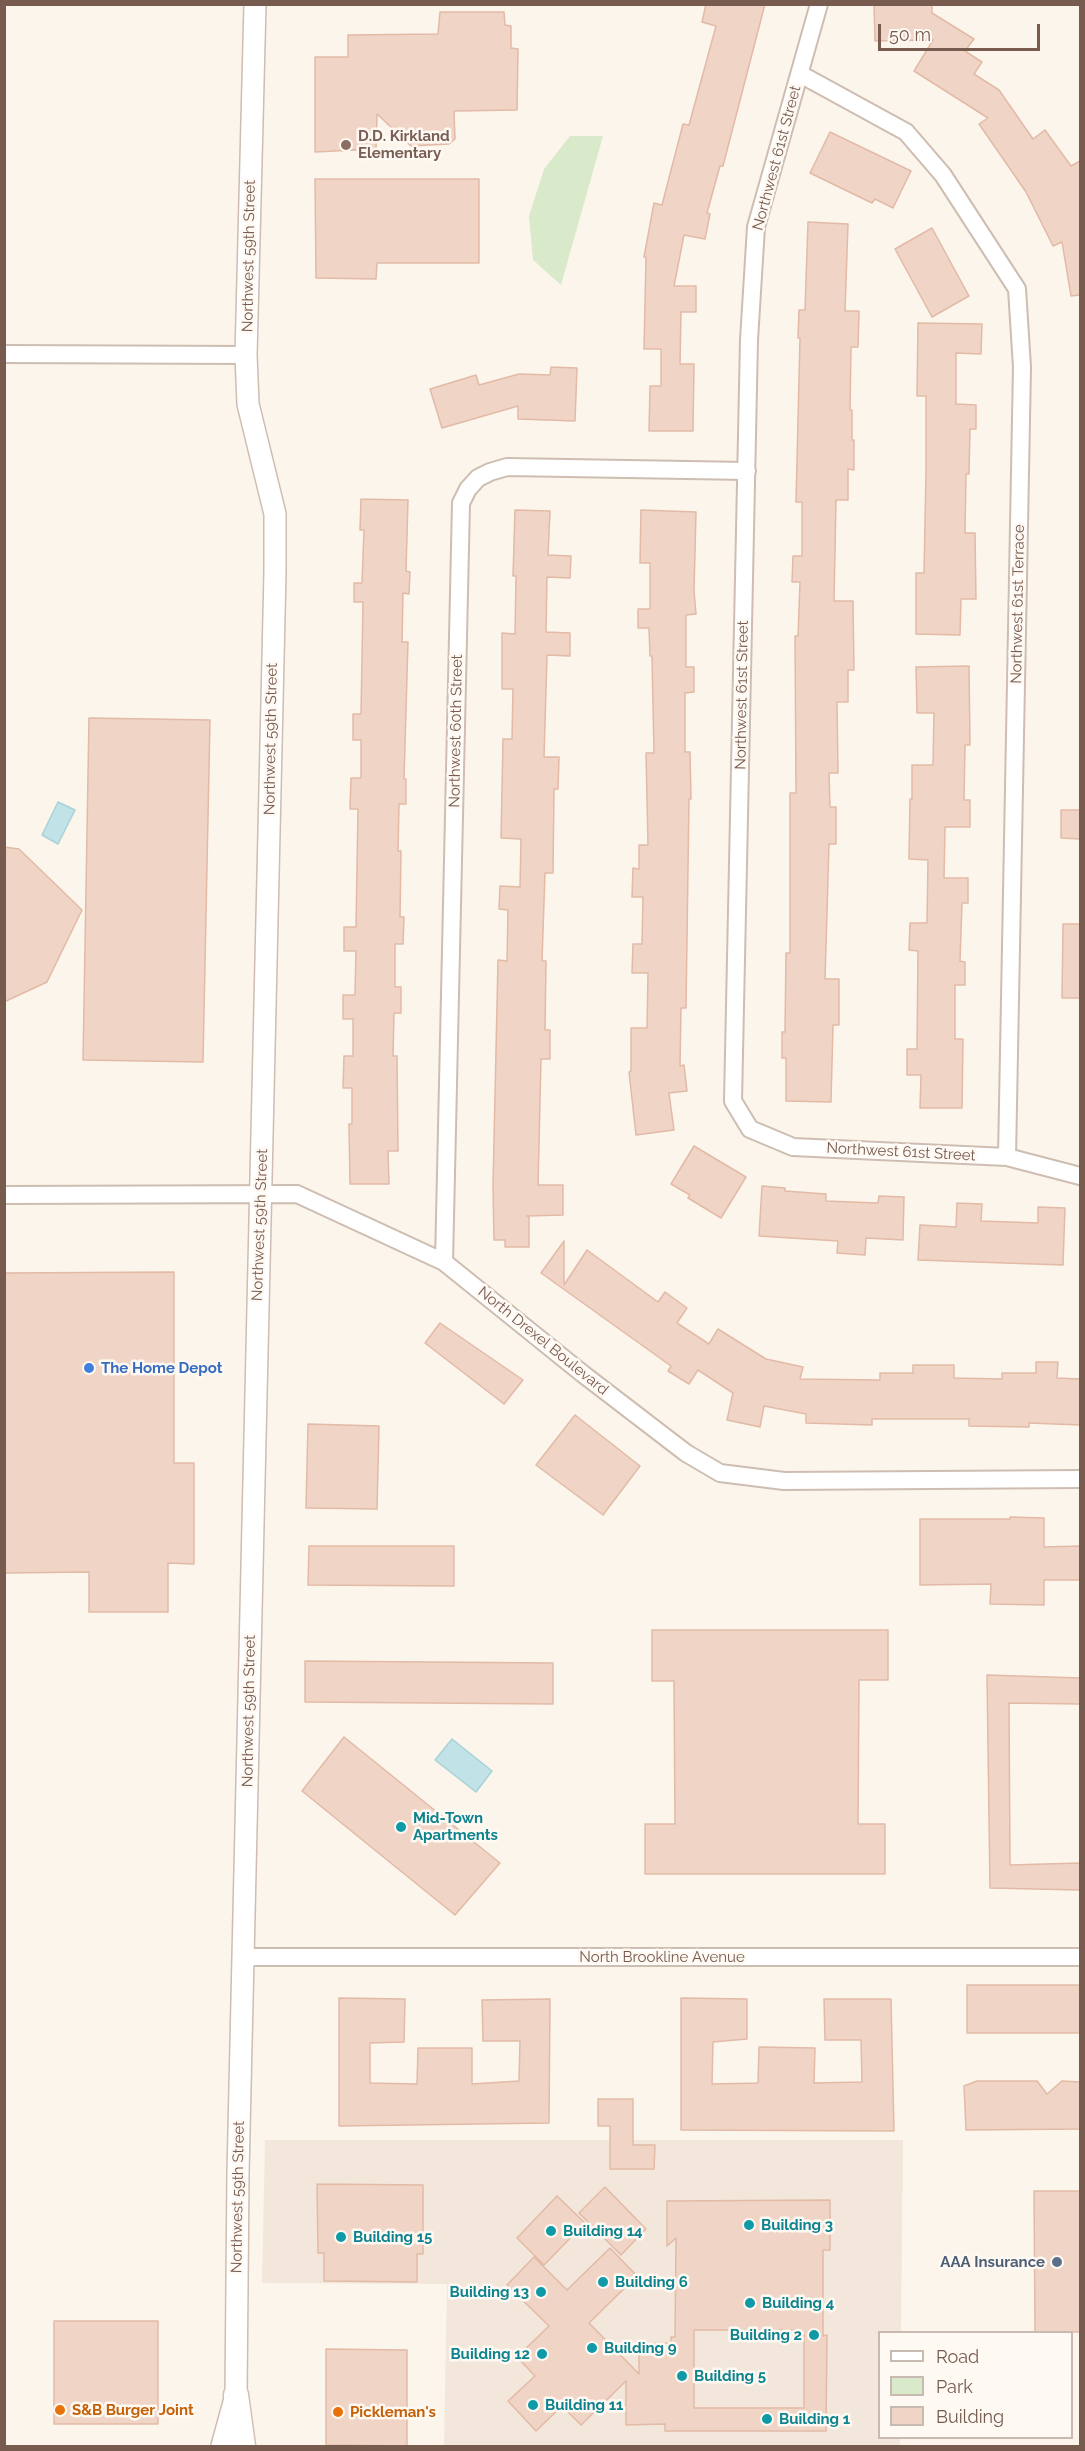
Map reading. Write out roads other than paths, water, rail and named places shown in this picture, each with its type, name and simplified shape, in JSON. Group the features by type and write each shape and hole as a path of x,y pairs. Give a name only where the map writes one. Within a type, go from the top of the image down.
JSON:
{"main road":[{"path":"236,2395 243,2446"}],"street":[{"name":"Northwest 59th Street","path":"222,2446 236,2395 238,2174 254,1418 262,1193 275,514 248,404 246,355 255,4"},
{"name":"Northwest 61st Street","path":"819,4 756,227 750,340 733,1101 750,1129 793,1147 1007,1157"},
{"name":"Northwest 61st Terrace","path":"800,74 906,132 943,175 1017,289 1022,367 1007,1157"},
{"path":"4,354 246,355"},
{"name":"Northwest 60th Street","path":"444,1262 461,503 468,489 478,478 507,467 747,471"},
{"path":"1007,1157 1080,1176"},
{"name":"North Drexel Boulevard","path":"4,1195 297,1194 444,1262 583,1374 686,1453 720,1473 784,1481 1080,1479"},
{"name":"North Brookline Avenue","path":"244,1957 1080,1957"}],"water":[{"path":"58,802 75,810 58,844 42,835"},
{"path":"452,1739 492,1771 476,1792 435,1760"}],"place":[{"name":"D.D. Kirkland Elementary","path":"346,145"},
{"name":"The Home Depot","path":"89,1368"},
{"name":"Mid-Town Apartments","path":"401,1827"},
{"name":"Building 3","path":"749,2225"},
{"name":"Building 14","path":"551,2231"},
{"name":"Building 15","path":"341,2237"},
{"name":"AAA Insurance","path":"1057,2262"},
{"name":"Building 6","path":"603,2282"},
{"name":"Building 13","path":"541,2292"},
{"name":"Building 4","path":"750,2303"},
{"name":"Building 2","path":"814,2335"},
{"name":"Building 9","path":"592,2348"},
{"name":"Building 12","path":"542,2354"},
{"name":"Building 5","path":"682,2376"},
{"name":"Building 11","path":"533,2405"},
{"name":"S&B Burger Joint","path":"60,2410"},
{"name":"Pickleman's","path":"338,2412"},
{"name":"Building 1","path":"767,2419"}]}
